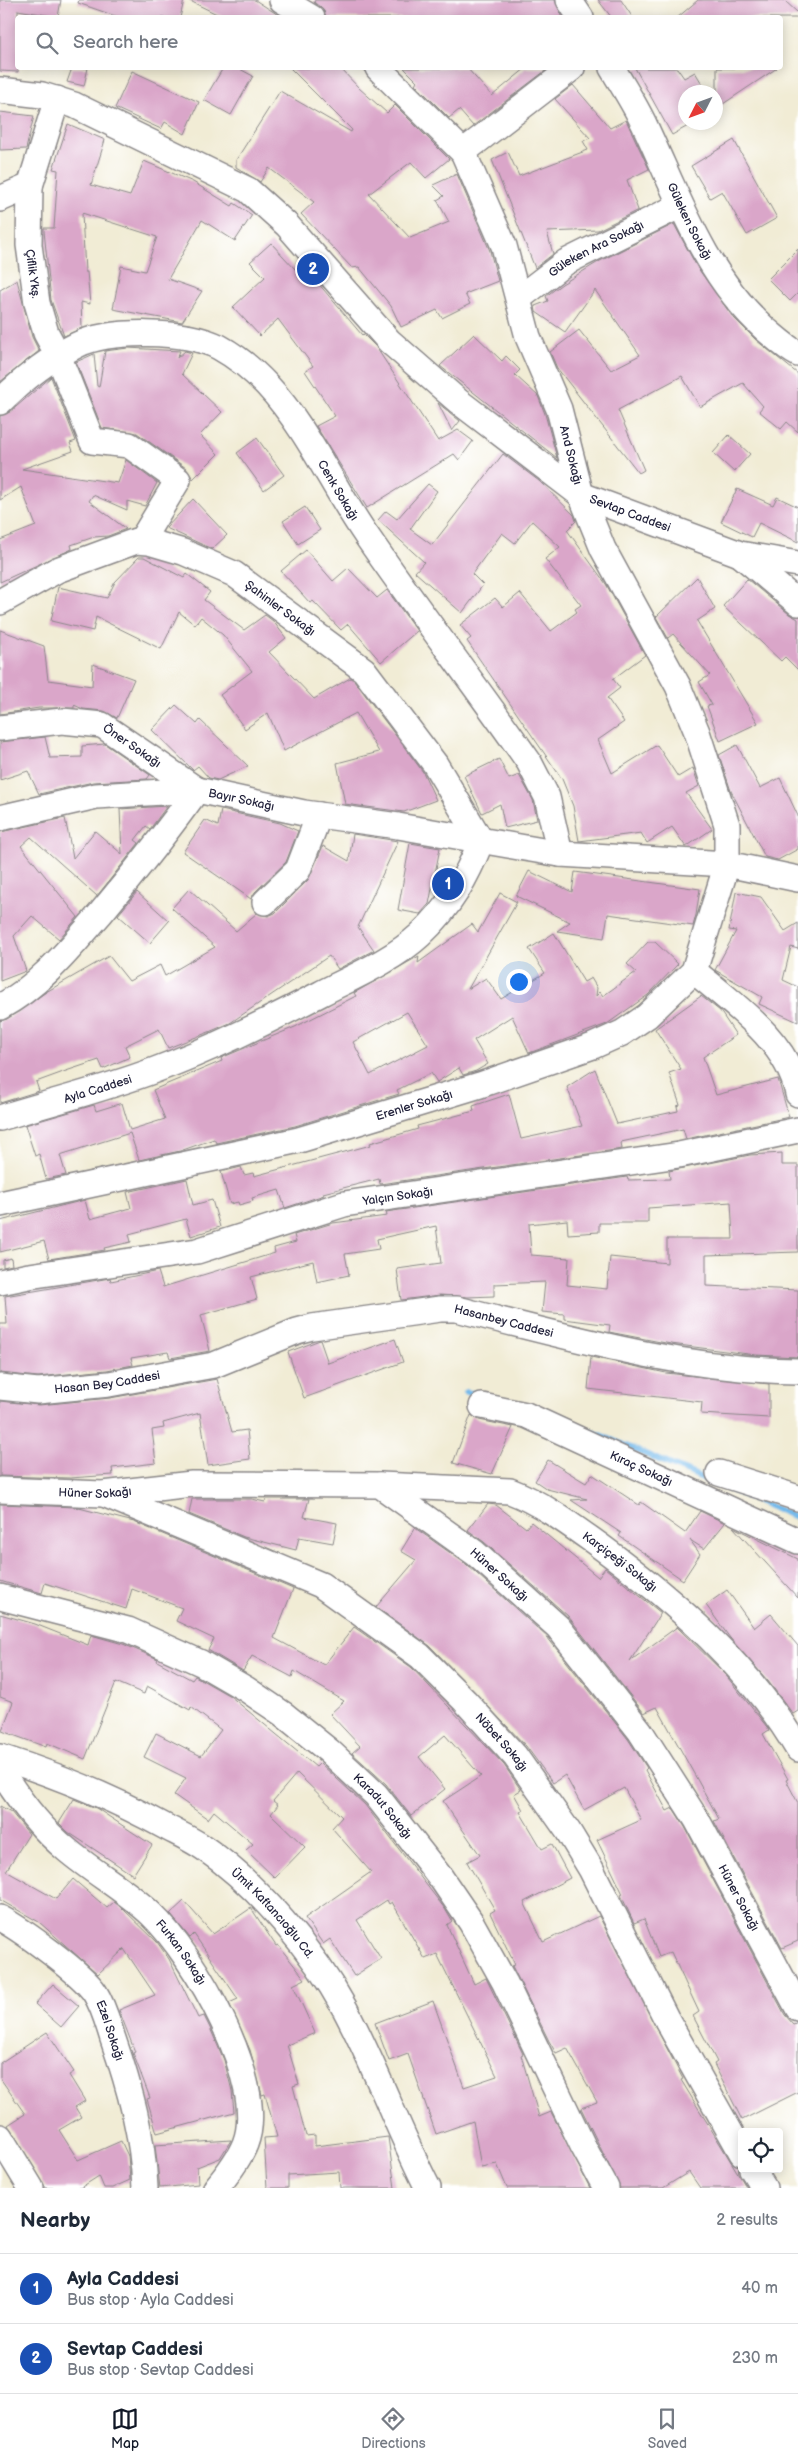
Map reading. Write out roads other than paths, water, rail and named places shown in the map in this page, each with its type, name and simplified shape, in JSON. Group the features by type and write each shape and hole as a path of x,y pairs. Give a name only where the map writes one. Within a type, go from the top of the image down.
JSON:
{"street":[{"path":"282,0 307,15"},
{"path":"569,0 579,15"},
{"name":"And Sokağı","path":"380,70 463,152 504,246 528,338 560,409 582,495 603,549 678,686 697,732 727,824 727,864"},
{"path":"463,152 569,70"},
{"name":"Güleken Sokağı","path":"613,70 644,122 679,206 719,276 751,316 794,345"},
{"name":"Sevtap Caddesi","path":"0,90 57,99 140,136 248,190 287,225 389,342 458,401 582,495 740,554 798,564"},
{"name":"Çiflik Ykş.","path":"57,99 30,186 29,245 37,303 46,333 58,355 92,441 129,445 178,480 141,541"},
{"path":"0,199 30,186"},
{"name":"Güleken Ara Sokağı","path":"519,298 566,262 679,206"},
{"name":"Cenk Sokağı","path":"0,402 12,390 58,355 78,344 120,334 150,333 180,337 217,347 248,366 268,386 291,415 364,533 529,762 547,797 560,854"},
{"path":"0,602 57,570 141,541"},
{"name":"Şahinler Sokağı","path":"141,541 183,552 234,574 364,670 435,764 482,841"},
{"path":"740,554 798,603"},
{"name":"Öner Sokağı","path":"0,728 62,720 102,725 197,790"},
{"path":"0,1007 31,986 62,959 152,852 197,790"},
{"name":"Bayır Sokağı","path":"0,818 96,796 197,790 319,815 398,826 482,841"},
{"path":"265,902 298,870 319,815"},
{"path":"482,841 560,854 727,864 798,880"},
{"name":"Ayla Caddesi","path":"0,1118 154,1071 241,1035 372,968 419,936 434,921 455,896 468,874 482,841"},
{"name":"Erenler Sokağı","path":"0,1204 299,1140 480,1085 593,1046 622,1033 647,1016 694,971 727,864"},
{"path":"694,971 768,1037 787,1063 795,1079 798,1094"},
{"name":"Yalçın Sokağı","path":"0,1282 197,1251 344,1204 679,1155 798,1130"},
{"name":"Hasanbey Caddesi","path":"214,1365 297,1331 312,1327 440,1309 456,1309 643,1355 768,1371 798,1371"},
{"name":"Hasan Bey Caddesi","path":"0,1387 38,1391 109,1384 214,1365"},
{"name":"Kıraç Sokağı","path":"482,1406 526,1415 798,1541"},
{"path":"719,1474 798,1498"},
{"name":"Hüner Sokağı","path":"0,1490 103,1494 192,1484 380,1485 476,1553 558,1627 640,1732 697,1820 798,2008"},
{"name":"Karçiçeği Sokağı","path":"380,1485 510,1491 526,1497 580,1531 658,1590 716,1644 769,1705 798,1749"},
{"name":"Nöbet Sokağı","path":"103,1494 321,1585 413,1650 465,1701 515,1756 568,1831 591,1870 667,2020 738,2145"},
{"name":"Karadut Sokağı","path":"0,1598 128,1630 201,1663 246,1689 283,1714 329,1750 376,1795 441,1878 471,1922 506,1983 583,2146 606,2188"},
{"name":"Ümit Kaftancıoğlu Cd.","path":"0,1757 59,1776 137,1811 203,1847 231,1868 258,1894 305,1949 345,2010 428,2188"},
{"name":"Furkan Sokağı","path":"0,1769 28,1812 66,1850 151,1914 179,1945 214,2001 244,2076 249,2110 245,2143 216,2188"},
{"name":"Ezel Sokağı","path":"0,1918 15,1926 88,1984 100,2001 129,2086 144,2156 145,2188"},
{"path":"0,2137 31,2188"},
{"path":"755,2173 764,2188"}],"waterway":[{"path":"466,1392 484,1396"},
{"path":"590,1431 717,1484"},
{"path":"727,1488 798,1518"}],"place":[{"name":"Sevtap Caddesi","path":"313,269"},
{"name":"Ayla Caddesi","path":"448,884"}]}
